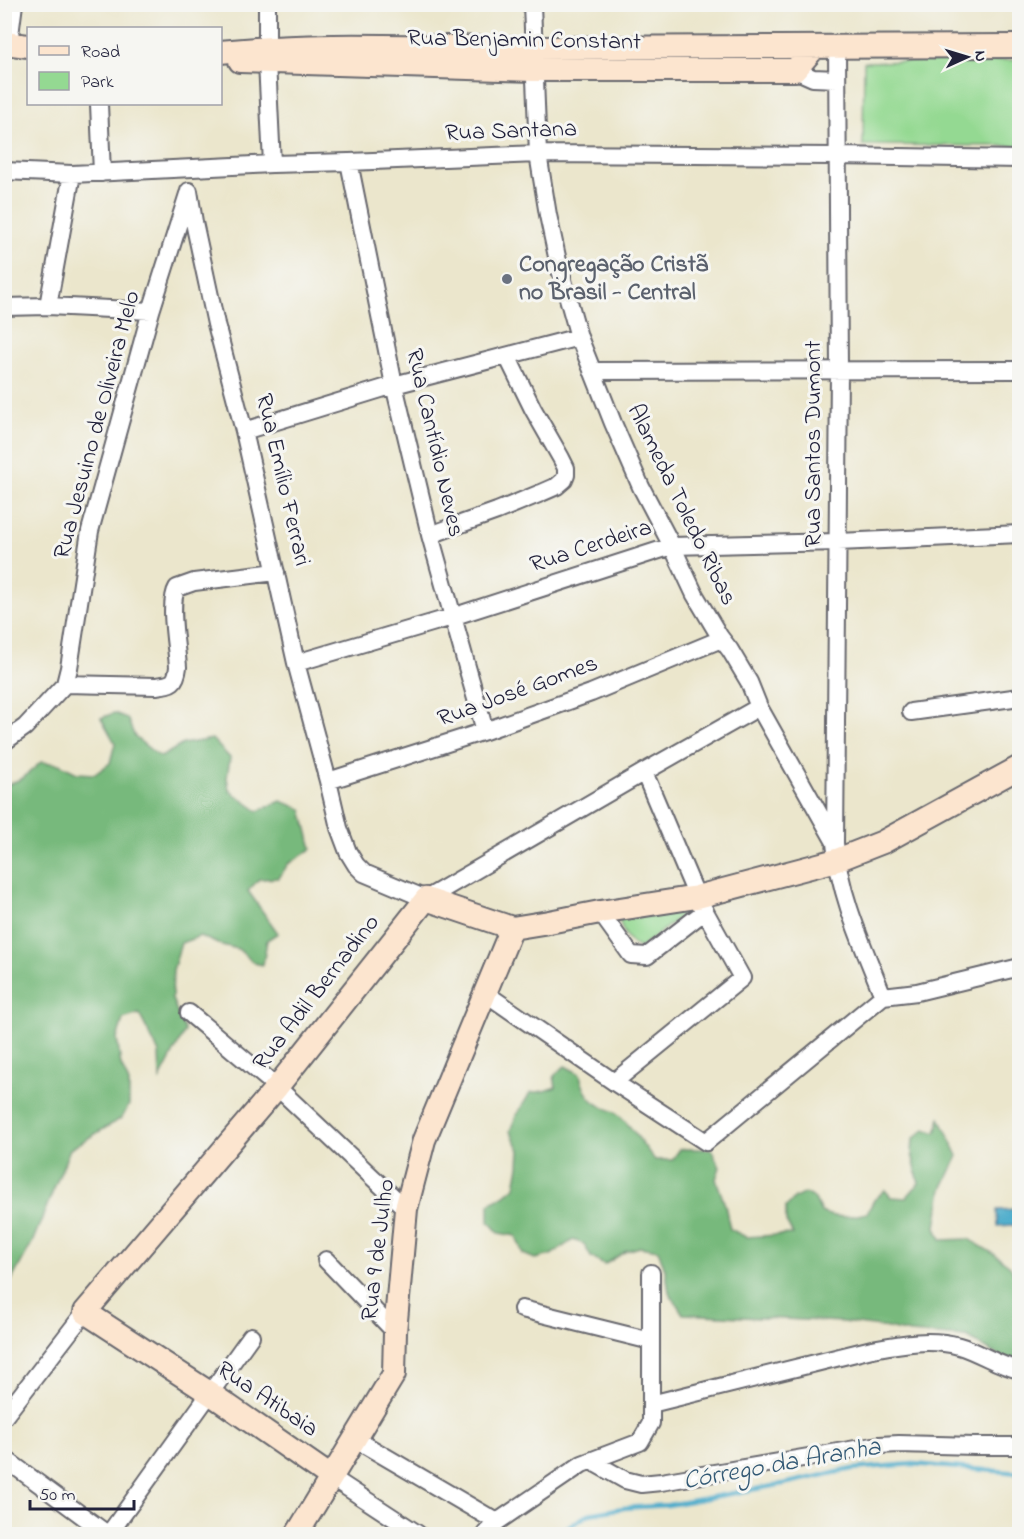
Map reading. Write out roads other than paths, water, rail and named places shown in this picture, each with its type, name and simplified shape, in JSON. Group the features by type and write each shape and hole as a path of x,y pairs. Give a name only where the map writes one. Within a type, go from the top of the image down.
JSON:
{"main road":[{"name":"Rua Benjamin Constant","path":"222,60 327,46 534,59 795,70"},
{"name":"Rua Benjamin Constant","path":"534,59 826,46 1020,46"},
{"path":"795,70 826,46"},
{"name":"Rua Benjamin Constant","path":"222,51 267,55"},
{"path":"426,899 512,928 600,912 701,904 836,851 883,842 1020,767"},
{"name":"Rua Adil Bernadino","path":"86,1312 277,1087 426,899"},
{"name":"Rua 9 de Julho","path":"297,1534 393,1374 406,1209 424,1140 512,928"},
{"name":"Rua Atibaia","path":"86,1312 332,1477"}],"street":[{"path":"14,4 14,44"},
{"path":"267,4 272,164"},
{"name":"Alameda Toledo Ribas","path":"532,4 538,154 553,235 579,337 641,487 695,595 749,682 759,707 836,851 850,910 883,996"},
{"name":"Rua Santos Dumont","path":"826,46 837,79 839,370 836,851"},
{"path":"795,70 813,78 837,79"},
{"path":"99,105 102,173"},
{"name":"Rua Santana","path":"4,171 72,174 538,154 1020,159"},
{"name":"Rua Cantídio Neves","path":"349,162 394,385 430,535 485,732"},
{"name":"Rua Jesuino de Oliveira Melo","path":"65,684 90,531 151,311 189,191 187,169"},
{"path":"48,306 72,174"},
{"name":"Rua Emílio Ferrari","path":"189,191 216,324 244,431 296,663 339,828 348,852 364,873 426,899"},
{"path":"4,307 48,306 151,311"},
{"path":"244,431 394,385 579,337"},
{"path":"430,535 497,512 557,486 567,475 561,458 533,409 507,356"},
{"path":"592,371 1020,370"},
{"name":"Rua Cerdeira","path":"296,663 452,617 672,546 1020,534"},
{"path":"4,742 25,727 65,684 156,686 168,685 174,681 178,667 172,605 173,594 177,588 194,582 276,572"},
{"name":"Rua José Gomes","path":"328,781 485,732 591,693 720,638"},
{"path":"911,712 1020,697"},
{"name":"Rua Adil Bernadino","path":"426,899 759,707"},
{"path":"614,1083 742,978 701,904 644,772"},
{"path":"600,912 631,955 647,956 701,904"},
{"path":"484,993 614,1083 706,1142 883,996 917,992 1020,967"},
{"path":"189,1013 277,1087 406,1209"},
{"path":"326,1260 395,1332"},
{"path":"485,1534 497,1522 582,1464 640,1442 651,1423 651,1273"},
{"path":"522,1309 651,1341"},
{"name":"Rua Adil Bernadino","path":"4,1417 86,1312"},
{"path":"4,1458 108,1534 251,1336"},
{"path":"651,1404 872,1349 906,1343 934,1342 958,1346 1020,1370"},
{"path":"356,1439 497,1522"},
{"path":"591,1461 625,1480 641,1484 879,1445 1020,1446"},
{"name":"Rua Atibaia","path":"332,1477 418,1534"}],"water":[{"path":"1019,1209 1019,1230 1013,1225 998,1226 997,1210"}],"waterway":[{"name":"Córrego da Aranha","path":"557,1534 589,1514 623,1508 668,1505 852,1469 913,1464 1020,1473"}],"place":[{"name":"Congregação Cristã no Brasil - Central","path":"507,279"}]}
